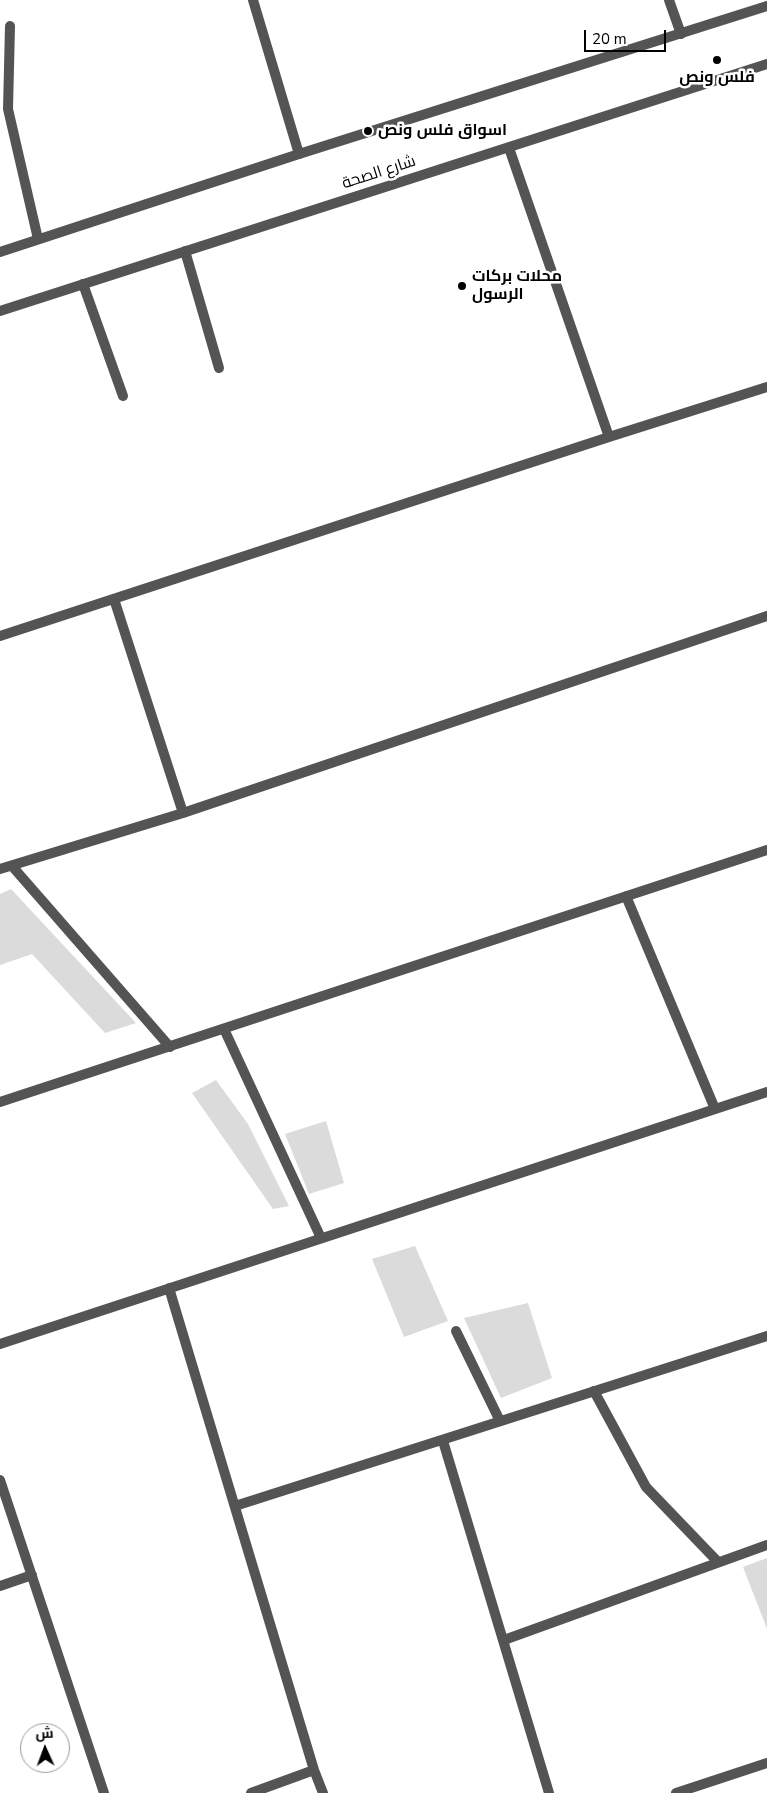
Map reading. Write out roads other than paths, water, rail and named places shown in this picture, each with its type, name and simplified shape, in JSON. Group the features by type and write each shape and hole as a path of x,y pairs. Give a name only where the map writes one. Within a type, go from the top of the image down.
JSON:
{"street":[{"path":"253,0 299,154"},
{"path":"669,0 681,34"},
{"path":"0,252 299,154 767,6"},
{"path":"10,26 8,109 38,239"},
{"name":"شارع الصحة","path":"0,311 767,64"},
{"path":"509,148 609,436"},
{"path":"185,251 220,368"},
{"path":"83,284 123,396"},
{"path":"0,636 609,436 767,387"},
{"path":"114,599 183,813"},
{"path":"0,869 183,813 767,616"},
{"path":"0,1102 767,850"},
{"path":"12,866 170,1047"},
{"path":"626,896 716,1109"},
{"path":"224,1029 321,1238"},
{"path":"0,1344 767,1092"},
{"path":"169,1288 314,1770 323,1793"},
{"path":"456,1331 500,1421"},
{"path":"235,1506 767,1336"},
{"path":"594,1391 646,1488 718,1562"},
{"path":"443,1441 549,1793"},
{"path":"0,1480 104,1793"},
{"path":"504,1640 767,1544"},
{"path":"0,1586 32,1575"},
{"path":"676,1793 767,1763"},
{"path":"251,1793 314,1770"}],"place":[{"name":"فلس ونص","path":"717,60"},
{"name":"اسواق فلس ونص","path":"368,131"},
{"name":"محلات بركات الرسول","path":"462,286"}]}
